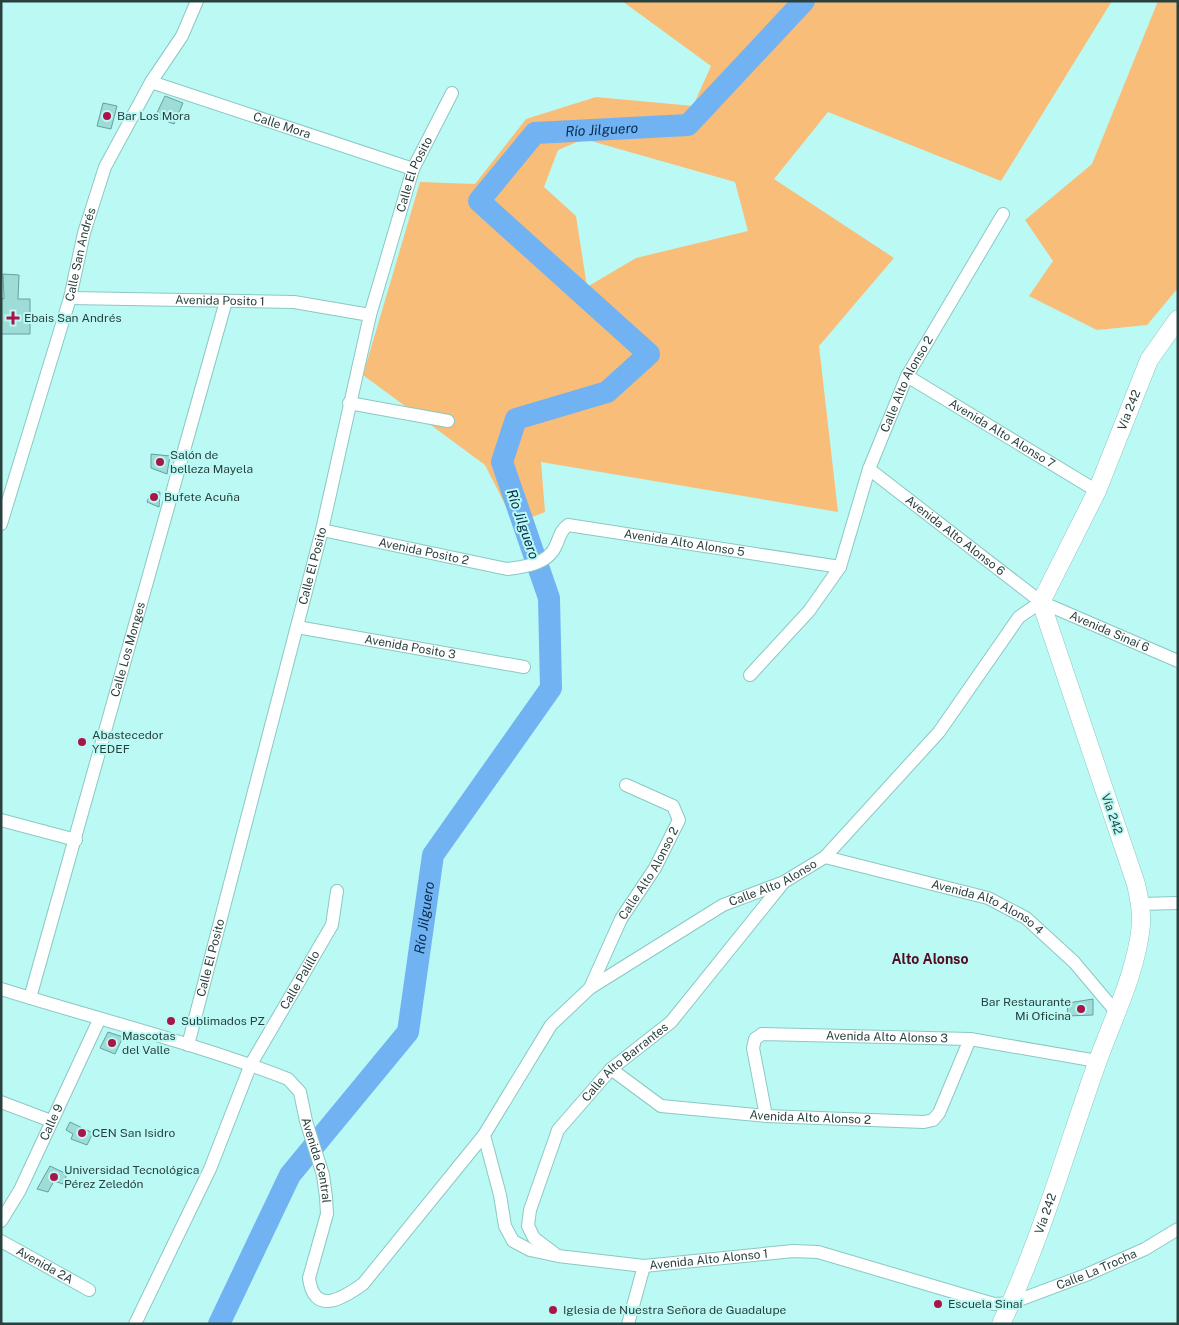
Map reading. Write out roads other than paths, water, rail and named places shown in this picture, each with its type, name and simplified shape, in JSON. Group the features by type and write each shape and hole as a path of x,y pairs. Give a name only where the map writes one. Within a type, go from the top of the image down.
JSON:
{"main road":[{"name":"Vía 242","path":"1001,1324 1011,1303 1058,1179 1117,1013 1134,962 1141,925 1140,904 1136,884 1041,602 1097,491 1149,360 1178,319"}],"street":[{"name":"Calle San Andrés","path":"1,524 70,298 84,233 105,167 151,82 182,36 197,1"},
{"name":"Calle Mora","path":"151,82 413,169"},
{"name":"Calle El Posito","path":"188,1044 322,530 370,315 413,169 452,93"},
{"name":"Calle Alto Alonso 2","path":"750,675 809,611 840,566 869,469 907,376 1003,214"},
{"name":"Avenida Posito 1","path":"70,298 294,302 370,315"},
{"name":"Calle Los Monges","path":"30,998 76,840 226,300"},
{"name":"Avenida Alto Alonso 7","path":"907,376 1097,491"},
{"path":"349,403 448,421"},
{"name":"Avenida Alto Alonso 6","path":"869,469 1041,602"},
{"path":"1,494 5,507"},
{"name":"Avenida Alto Alonso 5","path":"547,558 555,548 563,529 568,525 840,566"},
{"name":"Avenida Posito 2","path":"322,530 507,569 527,566 547,558"},
{"name":"Avenida Sinaí 6","path":"1041,602 1178,661"},
{"name":"Calle Alto Alonso","path":"484,1135 551,1025 590,988 723,905 784,882 825,857 938,732 1019,617 1041,602"},
{"name":"Avenida Posito 3","path":"297,627 524,667"},
{"name":"Calle Alto Alonso 2","path":"590,988 621,919 655,868 679,820 674,806 626,785"},
{"path":"1,820 76,840"},
{"name":"Avenida Alto Alonso 4","path":"825,857 988,898 1026,918 1074,962 1117,1013"},
{"name":"Calle Alto Barrantes","path":"558,1256 534,1238 528,1226 530,1210 558,1130 611,1069 671,1022 784,882"},
{"name":"Calle Palillo","path":"135,1324 210,1169 250,1064 332,925 337,891"},
{"path":"1140,904 1178,903"},
{"name":"Avenida Central","path":"1,989 99,1020 188,1044 250,1064 288,1079 300,1092 306,1121 323,1175 328,1214 309,1278 314,1297 322,1301 334,1301 348,1295 363,1284 484,1135"},
{"name":"Calle 9","path":"1,1221 20,1190 99,1020"},
{"name":"Avenida Alto Alonso 3","path":"766,1116 753,1048 756,1040 762,1034 970,1039 1098,1062"},
{"name":"Avenida Alto Alonso 2","path":"611,1069 661,1106 766,1116 924,1122 934,1120 939,1113 970,1039"},
{"path":"1,1102 51,1121"},
{"name":"Avenida Alto Alonso 1","path":"484,1135 500,1195 505,1226 513,1241 530,1250 558,1256 644,1266 793,1252 818,1252 964,1297 994,1304 1011,1303"},
{"name":"Calle La Trocha","path":"1011,1303 1119,1262 1178,1229"},
{"name":"Avenida 2A","path":"1,1241 89,1290"},
{"path":"628,1324 644,1266"}],"waterway":[{"name":"Río Jilguero","path":"219,1324 290,1175 408,1032 433,855 551,688 549,598 502,462 516,419 607,392 649,354 479,201 535,133 688,125 804,1"}],"place":[{"name":"Bar Los Mora","path":"107,116"},
{"name":"Ebais San Andrés","path":"13,318"},
{"name":"Salón de belleza Mayela","path":"160,462"},
{"name":"Bufete Acuña","path":"154,497"},
{"name":"Abastecedor YEDEF","path":"82,742"},
{"name":"Bar Restaurante Mi Oficina","path":"1081,1009"},
{"name":"Sublimados PZ","path":"171,1021"},
{"name":"Mascotas del Valle","path":"112,1043"},
{"name":"CEN San Isidro","path":"82,1133"},
{"name":"Universidad Tecnológica Pérez Zeledón","path":"54,1177"},
{"name":"Escuela Sinaí","path":"938,1304"},
{"name":"Iglesia de Nuestra Señora de Guadalupe","path":"553,1310"}],"district":[{"name":"Alto Alonso","path":"930,959"}]}
